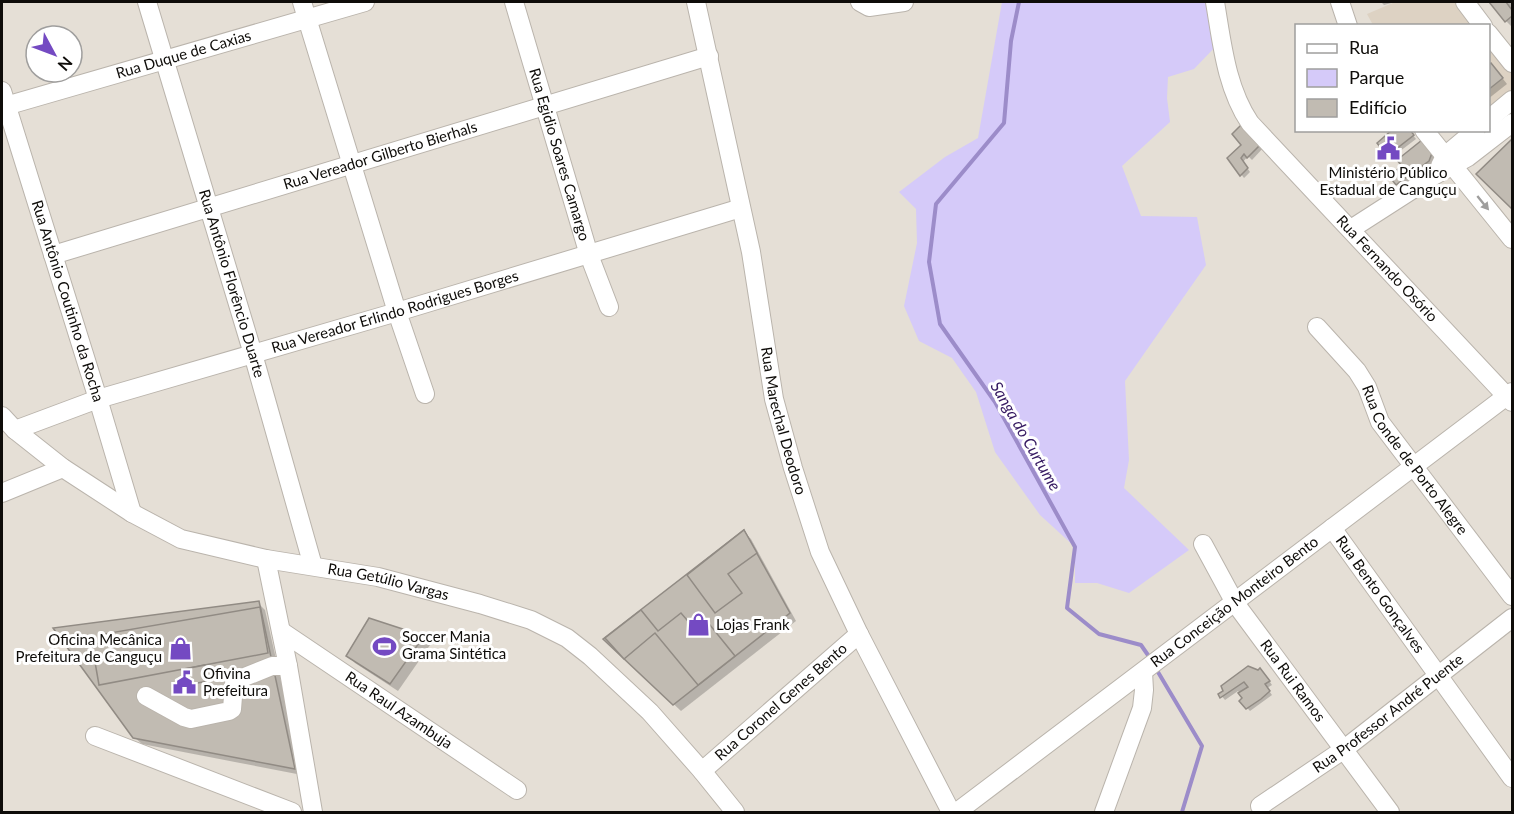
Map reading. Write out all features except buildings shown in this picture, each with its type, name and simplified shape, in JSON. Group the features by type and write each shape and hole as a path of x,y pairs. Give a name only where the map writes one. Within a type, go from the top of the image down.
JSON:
{"street":[{"name":"Rua Antônio Florêncio Duarte","path":"147,2 253,354 313,566"},
{"name":"Rua Duque de Caxias","path":"3,101 165,58 305,10 365,2"},
{"name":"Rua Egidio Soares Camargo","path":"514,2 590,255 609,307"},
{"name":"Rua Marechal Deodoro","path":"696,2 751,252 774,399 790,457 820,552 859,634 951,813"},
{"path":"860,2 869,7 904,2"},
{"name":"Rua Fernando Osório","path":"1215,2 1227,71 1238,105 1250,123 1511,397"},
{"path":"1340,2 1347,24"},
{"path":"1465,2 1482,24"},
{"path":"305,10 424,394"},
{"path":"1490,36 1512,63"},
{"name":"Rua Vereador Gilberto Bierhals","path":"53,255 709,56"},
{"path":"1449,161 1468,157 1499,123 1512,100"},
{"name":"Rua Antônio Coutinho da Rocha","path":"3,101 99,399 132,513"},
{"path":"1426,132 1512,239"},
{"path":"1351,229 1435,175 1474,132"},
{"name":"Rua Vereador Erlindo Rodrigues Borges","path":"15,430 99,399 590,255 741,208"},
{"name":"Rua Conde de Porto Alegre","path":"1317,327 1358,371 1367,387 1380,422 1512,596"},
{"name":"Rua Conceição Monteiro Bento","path":"957,813 1413,466 1511,397"},
{"name":"Rua Getúlio Vargas","path":"2,416 15,430 63,468 132,513 181,539 266,559 378,577 531,620 567,638 590,656 650,712 735,813"},
{"path":"2,493 63,468"},
{"name":"Rua Bento Gonçalves","path":"1332,528 1512,778"},
{"name":"Rua Rui Ramos","path":"1203,544 1235,603 1390,813"},
{"path":"266,559 288,666 312,813"},
{"name":"Rua Professor André Puente","path":"1260,806 1343,750 1512,618"},
{"name":"Rua Raul Azambuja","path":"281,631 517,790"},
{"name":"Rua Coronel Genes Bento","path":"702,771 859,634"},
{"path":"146,696 190,719 229,711 232,709 234,684 237,680 272,666 288,666"},
{"path":"1104,813 1142,708 1145,670"},
{"path":"95,736 292,813"}],"shaded area":[{"path":"1395,2 1461,2 1478,24 1372,24 1367,14"},
{"path":"1490,42 1512,71 1512,90 1490,109"}],"green space":[{"path":"1002,2 1210,2 1218,44 1194,69 1168,77 1167,98 1170,122 1122,166 1141,216 1197,217 1206,265 1125,381 1129,460 1124,488 1189,550 1129,593 1097,583 1075,583 1075,547 1040,515 995,452 976,392 952,358 919,341 904,306 917,243 916,209 899,192 945,157 978,138"}],"waterway":[{"name":"Sanga do Curtume","path":"1019,2 1011,41 1004,123 936,204 929,262 940,324 995,402 1075,547 1067,608 1099,634 1141,645 1150,658"},
{"name":"Sanga do Curtume","path":"1155,667 1202,746 1182,812"}],"place":[{"name":"Ministério Público Estadual de Canguçu","path":"1388,149"},
{"name":"Lojas Frank","path":"698,625"},
{"name":"Soccer Mania Grama Sintética","path":"384,646"},
{"name":"Oficina Mecânica Prefeitura de Canguçu","path":"180,649"},
{"name":"Ofivina Prefeitura","path":"185,683"}]}
